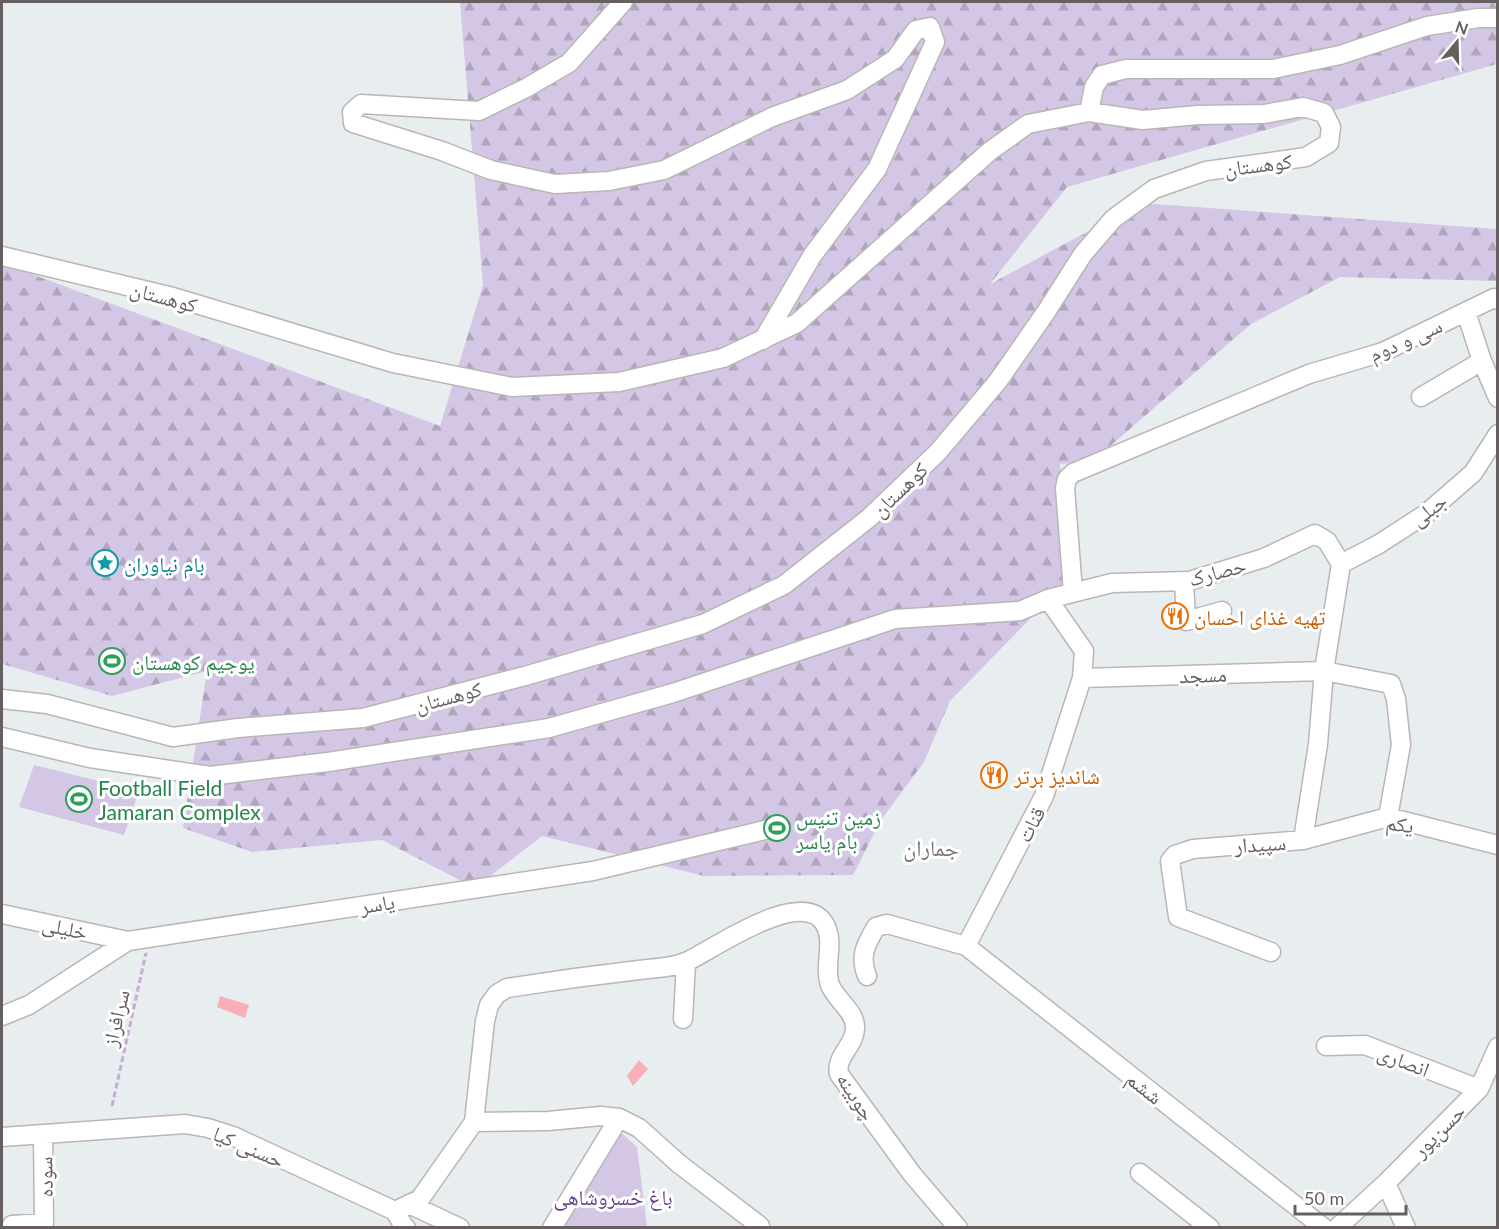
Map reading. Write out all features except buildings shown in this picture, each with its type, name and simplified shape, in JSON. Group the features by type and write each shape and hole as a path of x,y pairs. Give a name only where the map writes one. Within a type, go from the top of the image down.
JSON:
{"street":[{"path":"623,2 569,63 526,88 479,111 361,104 352,112 353,123 442,151 491,170 555,184 609,181 664,170 772,117 847,90 895,59 916,30 930,27 935,42 877,169 812,256 762,340"},
{"path":"1089,112 1094,87 1102,75 1126,69 1273,69 1340,55 1427,26 1478,18 1497,18"},
{"name":"کوهستان","path":"2,256 172,297 393,363 512,387 619,382 723,358 797,323 990,151 1028,124 1089,112 1143,120 1198,115 1264,114 1303,107 1324,113 1331,127 1329,143 1306,158 1206,171 1154,189 1113,219 1083,254 998,381 938,452 869,518 784,585 703,624 525,676 363,718 238,728 173,737 47,704 2,699"},
{"name":"سی و دوم","path":"1073,592 1065,489 1067,479 1073,473 1309,374 1383,352 1494,298 1497,300"},
{"path":"1466,312 1497,398"},
{"path":"1421,397 1482,361"},
{"name":"جبلی","path":"1341,564 1427,513 1473,473 1497,434"},
{"name":"حصارک","path":"1048,599 1112,583 1184,581 1264,558 1315,534 1327,541 1341,564"},
{"name":"سپیدار","path":"1271,952 1178,917 1170,861 1175,855 1193,849 1303,840 1318,744 1324,670 1341,564"},
{"path":"1184,581 1186,621 1222,611"},
{"name":"کوهستان","path":"2,737 90,758 210,776 328,762 549,729 673,693 895,619 1020,611 1048,599"},
{"name":"قنات","path":"966,946 1044,796 1082,678 1084,651 1048,599"},
{"name":"مسجد","path":"1082,678 1324,670 1391,684 1396,699 1401,745 1388,817"},
{"name":"یکم","path":"1303,840 1388,817 1497,845"},
{"name":"یاسر","path":"2,1016 29,1005 128,941 593,871 769,829"},
{"name":"چوبینه","path":"402,1208 420,1198 474,1122 485,1021 489,1005 497,994 515,986 686,963 754,924 796,912 810,913 822,920 828,932 827,966 830,986 853,1018 854,1036 839,1060 837,1067 839,1074 912,1174 958,1227"},
{"name":"خلیلی","path":"2,914 128,941"},
{"path":"867,976 862,964 865,946 876,927 887,924 966,946"},
{"name":"ششم","path":"966,946 1324,1227"},
{"path":"683,1019 686,963"},
{"name":"انصاری","path":"1326,1046 1365,1045 1479,1089"},
{"name":"حسن‌پور","path":"1337,1227 1386,1183 1479,1089 1497,1047"},
{"path":"474,1122 548,1121 601,1116 619,1118 639,1128 678,1163 760,1226"},
{"path":"552,1227 619,1118"},
{"name":"حسنی کیا","path":"2,1137 185,1124 208,1128 233,1136 402,1208"},
{"name":"سوده","path":"12,1225 44,1223 43,1135"},
{"path":"1140,1173 1210,1227"},
{"path":"1386,1183 1406,1227"},
{"path":"406,1227 403,1225 402,1208 460,1227"}],"path":[{"name":"سرافراز","path":"112,1106 150,937"}],"green space":[{"path":"460,2 1497,2 1497,64 1067,187 990,284 1141,203 1497,229 1497,281 1340,277 1251,324 1093,461 1060,464 1069,579 950,701 924,762 881,820 853,875 704,876 542,836 475,888 382,840 252,852 183,828 207,671 112,696 2,664 2,263 440,426 483,285"},
{"name":"Football Field Jamaran Complex","path":"34,765 139,791 124,835 19,807"},
{"name":"باغ خسروشاهی","path":"619,1131 637,1147 647,1227 558,1228"}],"shaded area":[{"path":"220,996 249,1005 245,1018 217,1007"},
{"path":"639,1060 648,1069 633,1086 627,1076"}],"place":[{"name":"بام نیاوران","path":"105,563"},
{"name":"تهیه غذای احسان","path":"1175,616"},
{"name":"یوجیم کوهستان","path":"112,661"},
{"name":"شاندیز برتر","path":"994,775"},
{"name":"Football Field Jamaran Complex","path":"79,799"},
{"name":"زمین تنیس بام یاسر","path":"777,828"}],"district":[{"name":"جماران","path":"931,847"}]}
